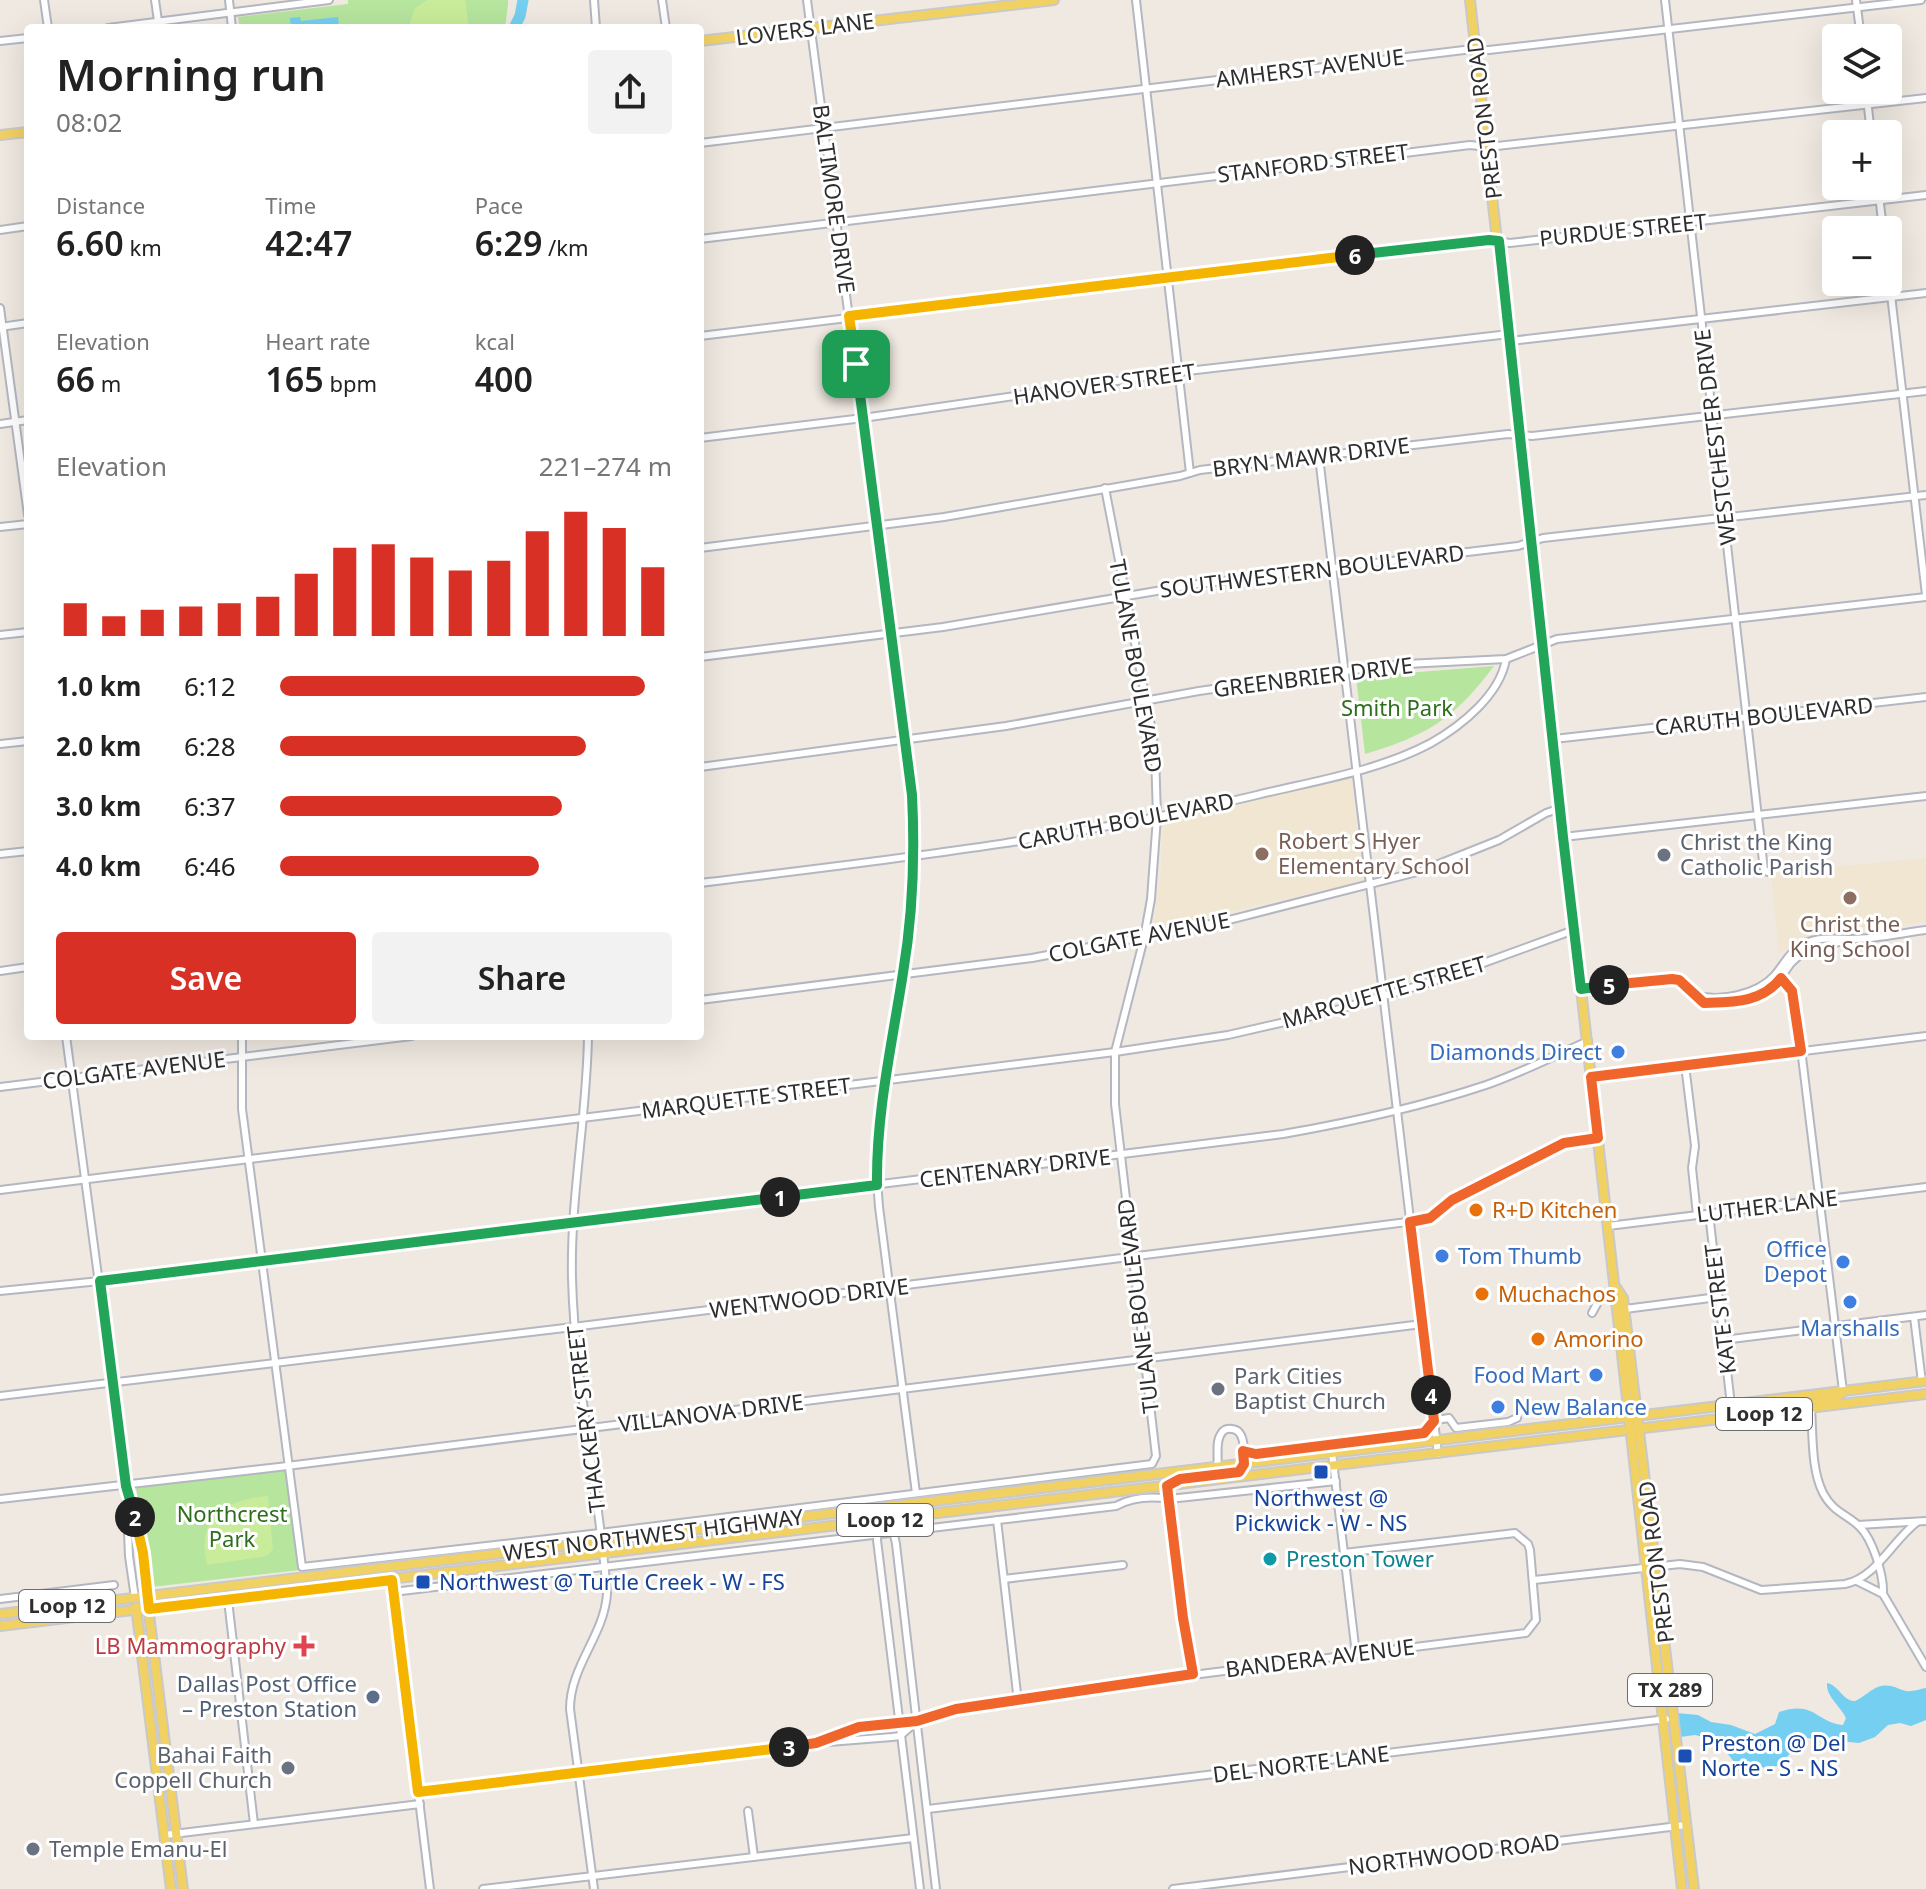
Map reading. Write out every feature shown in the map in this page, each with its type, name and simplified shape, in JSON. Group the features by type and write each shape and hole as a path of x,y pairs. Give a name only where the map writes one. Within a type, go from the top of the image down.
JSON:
{"main road":[{"name":"LOVERS LANE","path":"704,41 1054,0"},
{"name":"PRESTON ROAD","path":"1470,0 1521,435 1614,1290 1639,1415 1694,1889"},
{"path":"0,135 24,132"},
{"name":"PRESTON ROAD","path":"1614,1290 1623,1298 1620,1310 1629,1430 1682,1889"},
{"name":"WEST NORTHWEST HIGHWAY","path":"0,1614 600,1537 883,1507 1924,1381"},
{"path":"1778,1412 1788,1405 1835,1399 1843,1391"},
{"name":"WEST NORTHWEST HIGHWAY","path":"0,1626 1926,1394"},
{"path":"1168,1486 1180,1479 1239,1472 1244,1464"},
{"path":"391,1566 392,1580"},
{"path":"147,1597 183,1889"},
{"path":"135,1598 171,1889"},
{"path":"148,1701 159,1700"},
{"path":"156,1774 169,1772"}],"street":[{"path":"44,0 47,24"},
{"path":"155,0 159,24"},
{"path":"229,0 231,24"},
{"path":"165,24 329,0"},
{"path":"594,0 596,24"},
{"path":"662,0 665,24"},
{"name":"BALTIMORE DRIVE","path":"807,0 912,795 910,919 884,1081 876,1160 916,1493"},
{"path":"950,0 951,12"},
{"path":"1136,0 1190,473"},
{"name":"WESTCHESTER DRIVE","path":"1665,0 1764,870 1768,872"},
{"name":"AMHERST AVENUE","path":"704,142 1146,87 1668,29 1857,4 1921,0"},
{"path":"1857,4 1859,24"},
{"path":"0,41 24,38"},
{"name":"STANFORD STREET","path":"704,239 1470,145 1488,147 1926,98"},
{"path":"1868,105 1870,120"},
{"name":"PURDUE STREET","path":"704,335 1489,240 1510,243 1926,195"},
{"path":"1880,201 1882,216"},
{"path":"0,230 24,227"},
{"name":"HANOVER STREET","path":"704,438 1179,372 1702,320 1926,293"},
{"path":"1891,297 1926,596"},
{"path":"0,308 24,486"},
{"path":"1,326 24,323"},
{"name":"BRYN MAWR DRIVE","path":"704,548 978,512 1190,473 1508,434 1532,436 1926,391"},
{"path":"0,424 24,421"},
{"path":"1319,457 1438,1454"},
{"name":"TULANE BOULEVARD","path":"916,1493 1149,1466 1156,1456 1115,1104 1115,1052 1151,899 1157,817 1155,753 1105,488"},
{"name":"SOUTHWESTERN BOULEVARD","path":"704,656 943,627 1126,594 1518,546 1543,538 1926,495"},
{"path":"0,527 24,524"},
{"name":"GREENBRIER DRIVE","path":"704,766 907,741 1344,670 1506,659 1557,639 1926,596"},
{"path":"0,635 24,632"},
{"name":"CARUTH BOULEVARD","path":"704,883 1049,837 1157,817 1356,770 1408,753 1450,731 1492,690 1501,677 1506,659"},
{"name":"CARUTH BOULEVARD","path":"1554,739 1926,697"},
{"path":"0,744 24,741"},
{"path":"1563,837 1926,796"},
{"name":"COLGATE AVENUE","path":"704,999 1032,958 1255,914 1370,885 1464,856 1561,808"},
{"path":"0,854 24,851"},
{"name":"MARQUETTE STREET","path":"0,1190 1115,1052 1242,1032 1383,997 1476,967 1574,930"},
{"path":"1581,989 1672,979 1679,980 1695,995 1707,997 1759,992 1778,976 1790,954 1806,944 1842,937 1850,939 1926,930"},
{"path":"0,971 24,968"},
{"path":"1778,976 1792,991 1843,1391"},
{"path":"1591,1077 1926,1036"},
{"path":"67,1040 126,1486 129,1556 135,1598"},
{"path":"242,1040 242,1109 302,1567 600,1537 916,1493"},
{"name":"COLGATE AVENUE","path":"0,1087 379,1040"},
{"name":"THACKERY STREET","path":"588,1040 584,1118 573,1223 573,1327 607,1594 603,1619 577,1671 570,1698 594,1889"},
{"name":"CENTENARY DRIVE","path":"0,1291 1283,1134 1396,1111 1489,1084 1588,1041"},
{"name":"KATE STREET","path":"1685,1065 1695,1146 1692,1168 1697,1215"},
{"name":"WENTWOOD DRIVE","path":"0,1396 1410,1222 1430,1218 1452,1200 1564,1143 1598,1138"},
{"name":"LUTHER LANE","path":"1608,1226 1926,1187"},
{"name":"KATE STREET","path":"1709,1213 1731,1405"},
{"path":"1592,1313 1597,1304 1593,1296"},
{"path":"1620,1310 1718,1297"},
{"path":"1623,1298 1636,1307"},
{"path":"1723,1340 1926,1315"},
{"path":"1914,1317 1924,1381"},
{"name":"VILLANOVA DRIVE","path":"0,1499 126,1486 1422,1324"},
{"path":"1811,1408 1820,1486 1834,1508 1866,1534 1882,1573 1883,1594 1926,1667"},
{"path":"1243,1451 1256,1454 1422,1434 1434,1421 1449,1418 1453,1427 1460,1428 1517,1418"},
{"path":"1217,1467 1219,1437 1224,1431 1235,1429 1241,1434 1244,1464"},
{"path":"1332,1453 1356,1654"},
{"path":"393,1592 1116,1506 1128,1500 1169,1499 1336,1481"},
{"path":"126,1486 143,1553 147,1597"},
{"path":"1168,1486 1183,1618 1193,1674"},
{"path":"883,1507 894,1531 936,1887 919,1888 877,1534 883,1507"},
{"path":"997,1520 1018,1702"},
{"path":"1858,1525 1926,1521"},
{"path":"1344,1553 1515,1533 1528,1544 1534,1580 1680,1564 1703,1567 1761,1590 1776,1591 1857,1581 1877,1564 1902,1533 1917,1522"},
{"path":"1004,1579 1123,1565"},
{"path":"392,1580 430,1889"},
{"name":"BANDERA AVENUE","path":"816,1743 859,1727 917,1721 956,1709 1018,1702 1065,1691 1526,1633 1537,1614 1534,1580"},
{"path":"1857,1581 1883,1594"},
{"path":"0,1599 114,1585"},
{"path":"228,1600 254,1824"},
{"name":"DEL NORTE LANE","path":"928,1809 1674,1718"},
{"name":"BANDERA AVENUE","path":"418,1792 816,1743 900,1736 917,1721"},
{"path":"165,1835 420,1804"},
{"path":"748,1811 754,1857"},
{"name":"NORTHWOOD ROAD","path":"1173,1889 1686,1825"},
{"path":"483,1889 913,1838"}],"shaded area":[{"name":"Robert S Hyer Elementary School","path":"1347,776 1352,778 1364,881 1153,929 1161,866 1162,822"},
{"name":"Christ the King School","path":"1926,858 1926,922 1811,936 1779,953 1771,873"}],"green space":[{"path":"348,0 508,0 506,24 239,24 238,17 348,4"},
{"path":"427,0 465,0 468,24 409,24 415,8"},
{"name":"Smith Park","path":"1494,666 1466,699 1438,723 1406,740 1365,754 1356,677"},
{"name":"Northcrest Park","path":"287,1469 300,1570 151,1587 136,1488"},
{"path":"268,1496 273,1549 267,1556 207,1565 206,1534 217,1514 238,1502"}],"water":[{"path":"300,17 301,21 338,17 339,24 291,24 290,18"},
{"path":"1827,1683 1853,1701 1881,1686 1908,1691 1926,1688 1926,1720 1911,1726 1900,1723 1888,1725 1875,1737 1859,1743 1807,1738 1777,1766 1750,1769 1735,1763 1723,1748 1708,1738 1695,1735 1680,1737 1677,1713 1698,1715 1711,1722 1755,1734 1775,1724 1779,1712 1791,1709 1808,1710 1843,1725 1846,1718 1831,1697"}],"waterway":[{"path":"516,24 523,0"}],"place":[{"name":"Robert S Hyer Elementary School","path":"1262,854"},
{"name":"Christ the King Catholic Parish","path":"1664,855"},
{"name":"Christ the King School","path":"1850,898"},
{"name":"Diamonds Direct","path":"1618,1052"},
{"name":"R+D Kitchen","path":"1476,1210"},
{"name":"Tom Thumb","path":"1442,1256"},
{"name":"Office Depot","path":"1843,1262"},
{"name":"Muchachos","path":"1482,1294"},
{"name":"Marshalls","path":"1850,1302"},
{"name":"Amorino","path":"1538,1339"},
{"name":"Food Mart","path":"1596,1375"},
{"name":"Park Cities Baptist Church","path":"1218,1389"},
{"name":"New Balance","path":"1498,1407"},
{"name":"Northwest @ Pickwick - W - NS","path":"1321,1472"},
{"name":"Preston Tower","path":"1270,1559"},
{"name":"Northwest @ Turtle Creek - W - FS","path":"423,1582"},
{"name":"LB Mammography","path":"304,1646"},
{"name":"Dallas Post Office – Preston Station","path":"373,1697"},
{"name":"Preston @ Del Norte - S - NS","path":"1685,1756"},
{"name":"Bahai Faith Coppell Church","path":"288,1768"},
{"name":"Temple Emanu-El","path":"33,1849"}],"route":[{"path":"1499,241 1581,989 1672,979 1679,980 1698,1001 1718,1003 1751,999 1767,991 1781,978 1788,984 1795,1000 1801,1051 1591,1077 1598,1138 1564,1143 1452,1200 1430,1218 1410,1222 1434,1421 1422,1434 1256,1454 1243,1451 1244,1464 1239,1472 1180,1479 1167,1486 1193,1674 956,1709 917,1721 859,1727 816,1743 418,1792 392,1580 149,1609 143,1553 126,1486 100,1281 877,1185 876,1160 884,1081 910,919 913,826 907,741 856,364 849,316 1499,241"}]}
